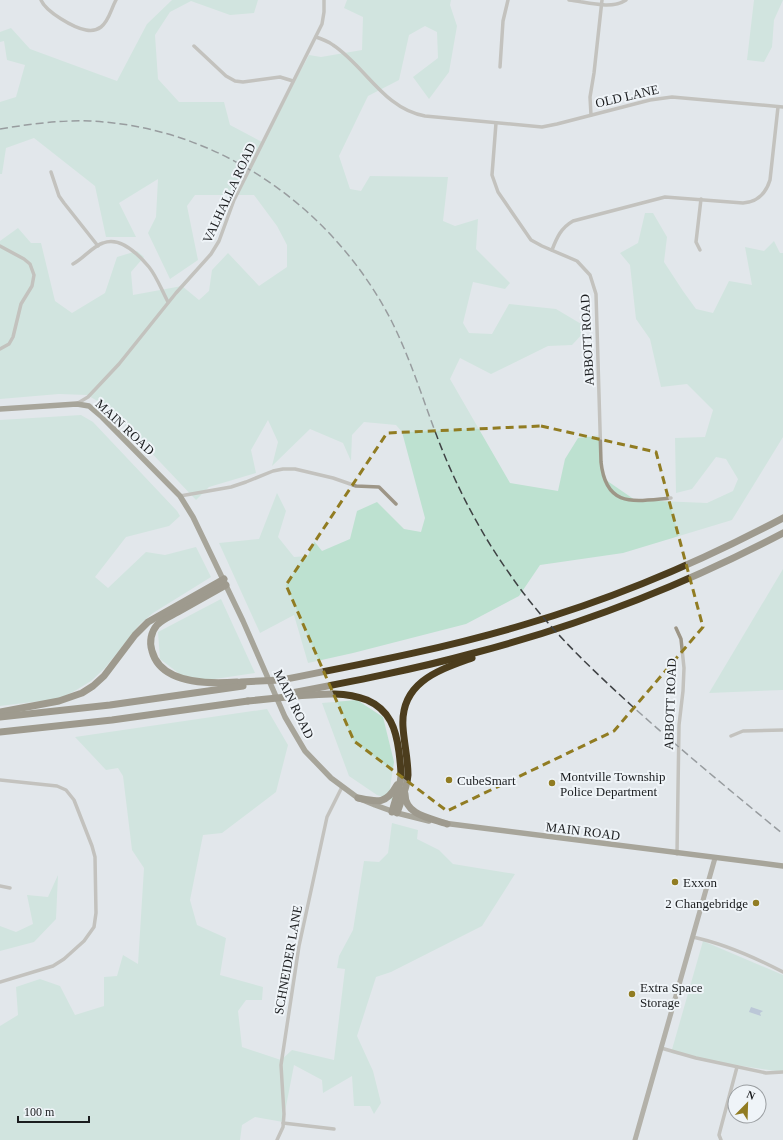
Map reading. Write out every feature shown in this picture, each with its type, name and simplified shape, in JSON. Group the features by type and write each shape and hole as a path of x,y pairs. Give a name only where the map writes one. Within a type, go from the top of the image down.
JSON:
{"highway":[{"path":"0,717 110,705 242,684 281,680 439,647 550,617 602,599 676,570 783,518"},
{"path":"286,696 423,666 476,653 528,637 606,611 662,589 731,558 783,532"},
{"path":"225,582 160,622 152,634 151,648 155,659 159,664 169,673 181,679 210,684 242,684"},
{"path":"0,712 59,701 82,693 104,676 135,635 148,622 225,582"},
{"path":"446,824 417,813 410,809 406,802 405,790 408,770 402,719 407,702 416,686 425,678 438,671 528,637"},
{"path":"0,732 119,719 286,696 338,694 360,698 378,707 392,722 396,734 401,776 394,812"},
{"path":"358,798 375,801 384,800 391,795 401,776"},
{"path":"394,812 405,790"}],"main road":[{"name":"MAIN ROAD","path":"0,409 77,404 89,406 102,417 180,496 194,517 225,582 290,729 313,760 358,798 414,818 446,824 677,854 783,866"},
{"path":"635,1140 715,858"}],"street":[{"path":"41,0 46,8 58,16 80,28 92,30 101,27 105,23 116,0"},
{"name":"VALHALLA ROAD","path":"77,404 88,397 115,368 168,302 203,264 215,248 234,200 316,37 324,18 324,0"},
{"path":"500,67 503,21 508,0"},
{"path":"569,0 602,2 616,5 626,0"},
{"name":"OLD LANE","path":"602,2 590,97 591,115 650,100 672,97 781,107"},
{"path":"316,37 335,46 392,100 410,112 425,116 542,127 591,115"},
{"path":"194,46 226,76 235,81 243,82 280,77 293,81"},
{"path":"552,250 557,237 567,224 579,219 665,197 746,203 756,200 767,189 770,180 781,107"},
{"name":"ABBOTT ROAD","path":"496,123 492,168 495,186 526,235 536,244 571,258 582,265 590,275 596,290 602,462 603,474 606,483 617,495 625,499 635,501 671,498"},
{"path":"51,172 54,184 61,200 98,246"},
{"path":"700,199 696,242 700,250"},
{"path":"73,264 98,246 112,241 129,248 149,268 168,302"},
{"path":"0,246 24,259 30,264 34,275 32,286 21,304 13,337 9,344 0,349"},
{"path":"180,496 231,487 273,471 296,469 333,478 356,486 379,487 396,504"},
{"name":"ABBOTT ROAD","path":"676,628 681,639 684,668 682,707 679,725 677,854"},
{"path":"731,736 743,731 783,730"},
{"path":"0,780 57,786 66,790 71,795 77,805 93,852 96,912 94,927 88,936 59,963 46,969 0,982"},
{"name":"SCHNEIDER LANE","path":"277,1140 282,1130 283,1123 284,1101 281,1065 299,946 306,919 319,848 327,817 342,786"},
{"path":"0,886 10,888"},
{"path":"692,937 710,941 741,952 783,972"},
{"path":"661,1048 696,1058 766,1073 783,1072"},
{"path":"721,1140 719,1135 737,1067"},
{"path":"283,1123 334,1129"}],"highlighted area":[{"path":"541,426 656,452 703,627 614,731 447,811 354,741 286,585 387,433"}],"green space":[{"path":"172,0 258,0 254,13 230,15 191,1 170,12 155,35 158,79 179,102 224,102 230,125 262,142 309,55 321,57 362,50 363,17 344,8 347,0 451,0 450,5 457,26 449,72 429,99 413,77 438,58 437,32 425,26 409,35 399,80 368,96 339,156 350,189 361,191 370,176 448,177 443,221 455,226 478,219 476,249 510,283 505,289 473,282 463,323 469,333 492,334 509,304 556,309 588,328 572,345 548,346 491,374 460,358 450,379 510,483 558,491 565,459 578,438 600,435 603,478 635,500 707,503 733,491 738,479 726,459 716,457 692,489 676,493 675,438 705,437 713,410 687,384 661,387 650,339 636,319 630,265 620,253 638,243 645,213 653,213 667,237 664,262 696,309 713,313 729,281 752,285 745,247 764,251 774,241 780,253 783,253 783,437 732,520 623,553 540,565 519,596 466,624 308,663 294,615 260,633 219,543 259,539 277,493 286,511 278,537 294,557 308,556 314,541 322,551 350,539 357,511 377,502 404,529 421,532 425,518 402,432 396,425 364,422 352,435 351,461 343,443 310,429 272,466 278,442 268,420 251,450 256,473 209,487 196,500 108,407 87,395 59,394 0,399 0,241 18,228 31,243 41,243 55,301 72,313 105,293 117,257 137,251 144,257 131,272 133,295 182,286 199,300 209,291 212,270 228,253 259,286 287,267 287,245 277,226 254,195 195,195 187,206 198,260 170,279 148,233 156,217 158,179 119,203 136,237 106,237 95,186 34,138 6,148 2,174 0,174 0,102 16,97 25,65 7,60 4,41 0,42 0,32 11,28 30,49 117,81 147,24"},
{"path":"754,0 783,0 774,20 772,47 764,62 747,60"},
{"path":"81,415 93,422 180,516 169,526 126,537 95,577 108,588 146,552 165,555 196,547 211,577 153,613 140,624 105,668 91,681 73,692 57,699 0,706 0,420"},
{"path":"783,569 783,690 709,693"},
{"path":"221,599 255,673 208,680 181,675 160,659 158,632"},
{"path":"357,700 383,717 394,762 390,788 406,805 377,795 349,776 322,703"},
{"path":"267,709 288,745 276,792 222,833 203,835 190,900 197,925 226,938 220,975 263,987 262,1000 246,1000 238,1011 242,1047 281,1060 292,1050 334,1060 345,969 337,968 339,956 353,930 364,861 379,862 388,853 392,823 418,830 417,839 439,850 453,864 515,874 482,926 391,972 376,977 357,1036 373,1071 381,1103 374,1114 370,1106 354,1106 352,1076 323,1093 322,1080 294,1065 283,1122 255,1117 242,1125 240,1140 0,1140 0,1026 18,1015 16,987 40,979 60,986 75,1015 104,1006 104,977 117,976 123,955 138,964 144,868 132,850 123,776 118,768 106,770 75,737"},
{"path":"58,875 56,919 34,942 0,951 0,926 16,932 33,924 27,895 48,897"},
{"path":"703,941 783,975 783,1072 701,1060 671,1053"}],"water":[{"path":"751,1007 763,1011 760,1013 761,1016 749,1012"}],"railway":[{"path":"0,129 68,121 90,121 138,127 183,139 227,157 268,181 305,210 338,243 368,281 392,322 414,373 446,459 474,518 500,560 522,591 566,643 615,691 688,755 783,834"}],"place":[{"name":"CubeSmart","path":"449,780"},
{"name":"Montville Township Police Department","path":"552,783"},
{"name":"Exxon","path":"675,882"},
{"name":"2 Changebridge","path":"756,903"},
{"name":"Extra Space Storage","path":"632,994"}]}
